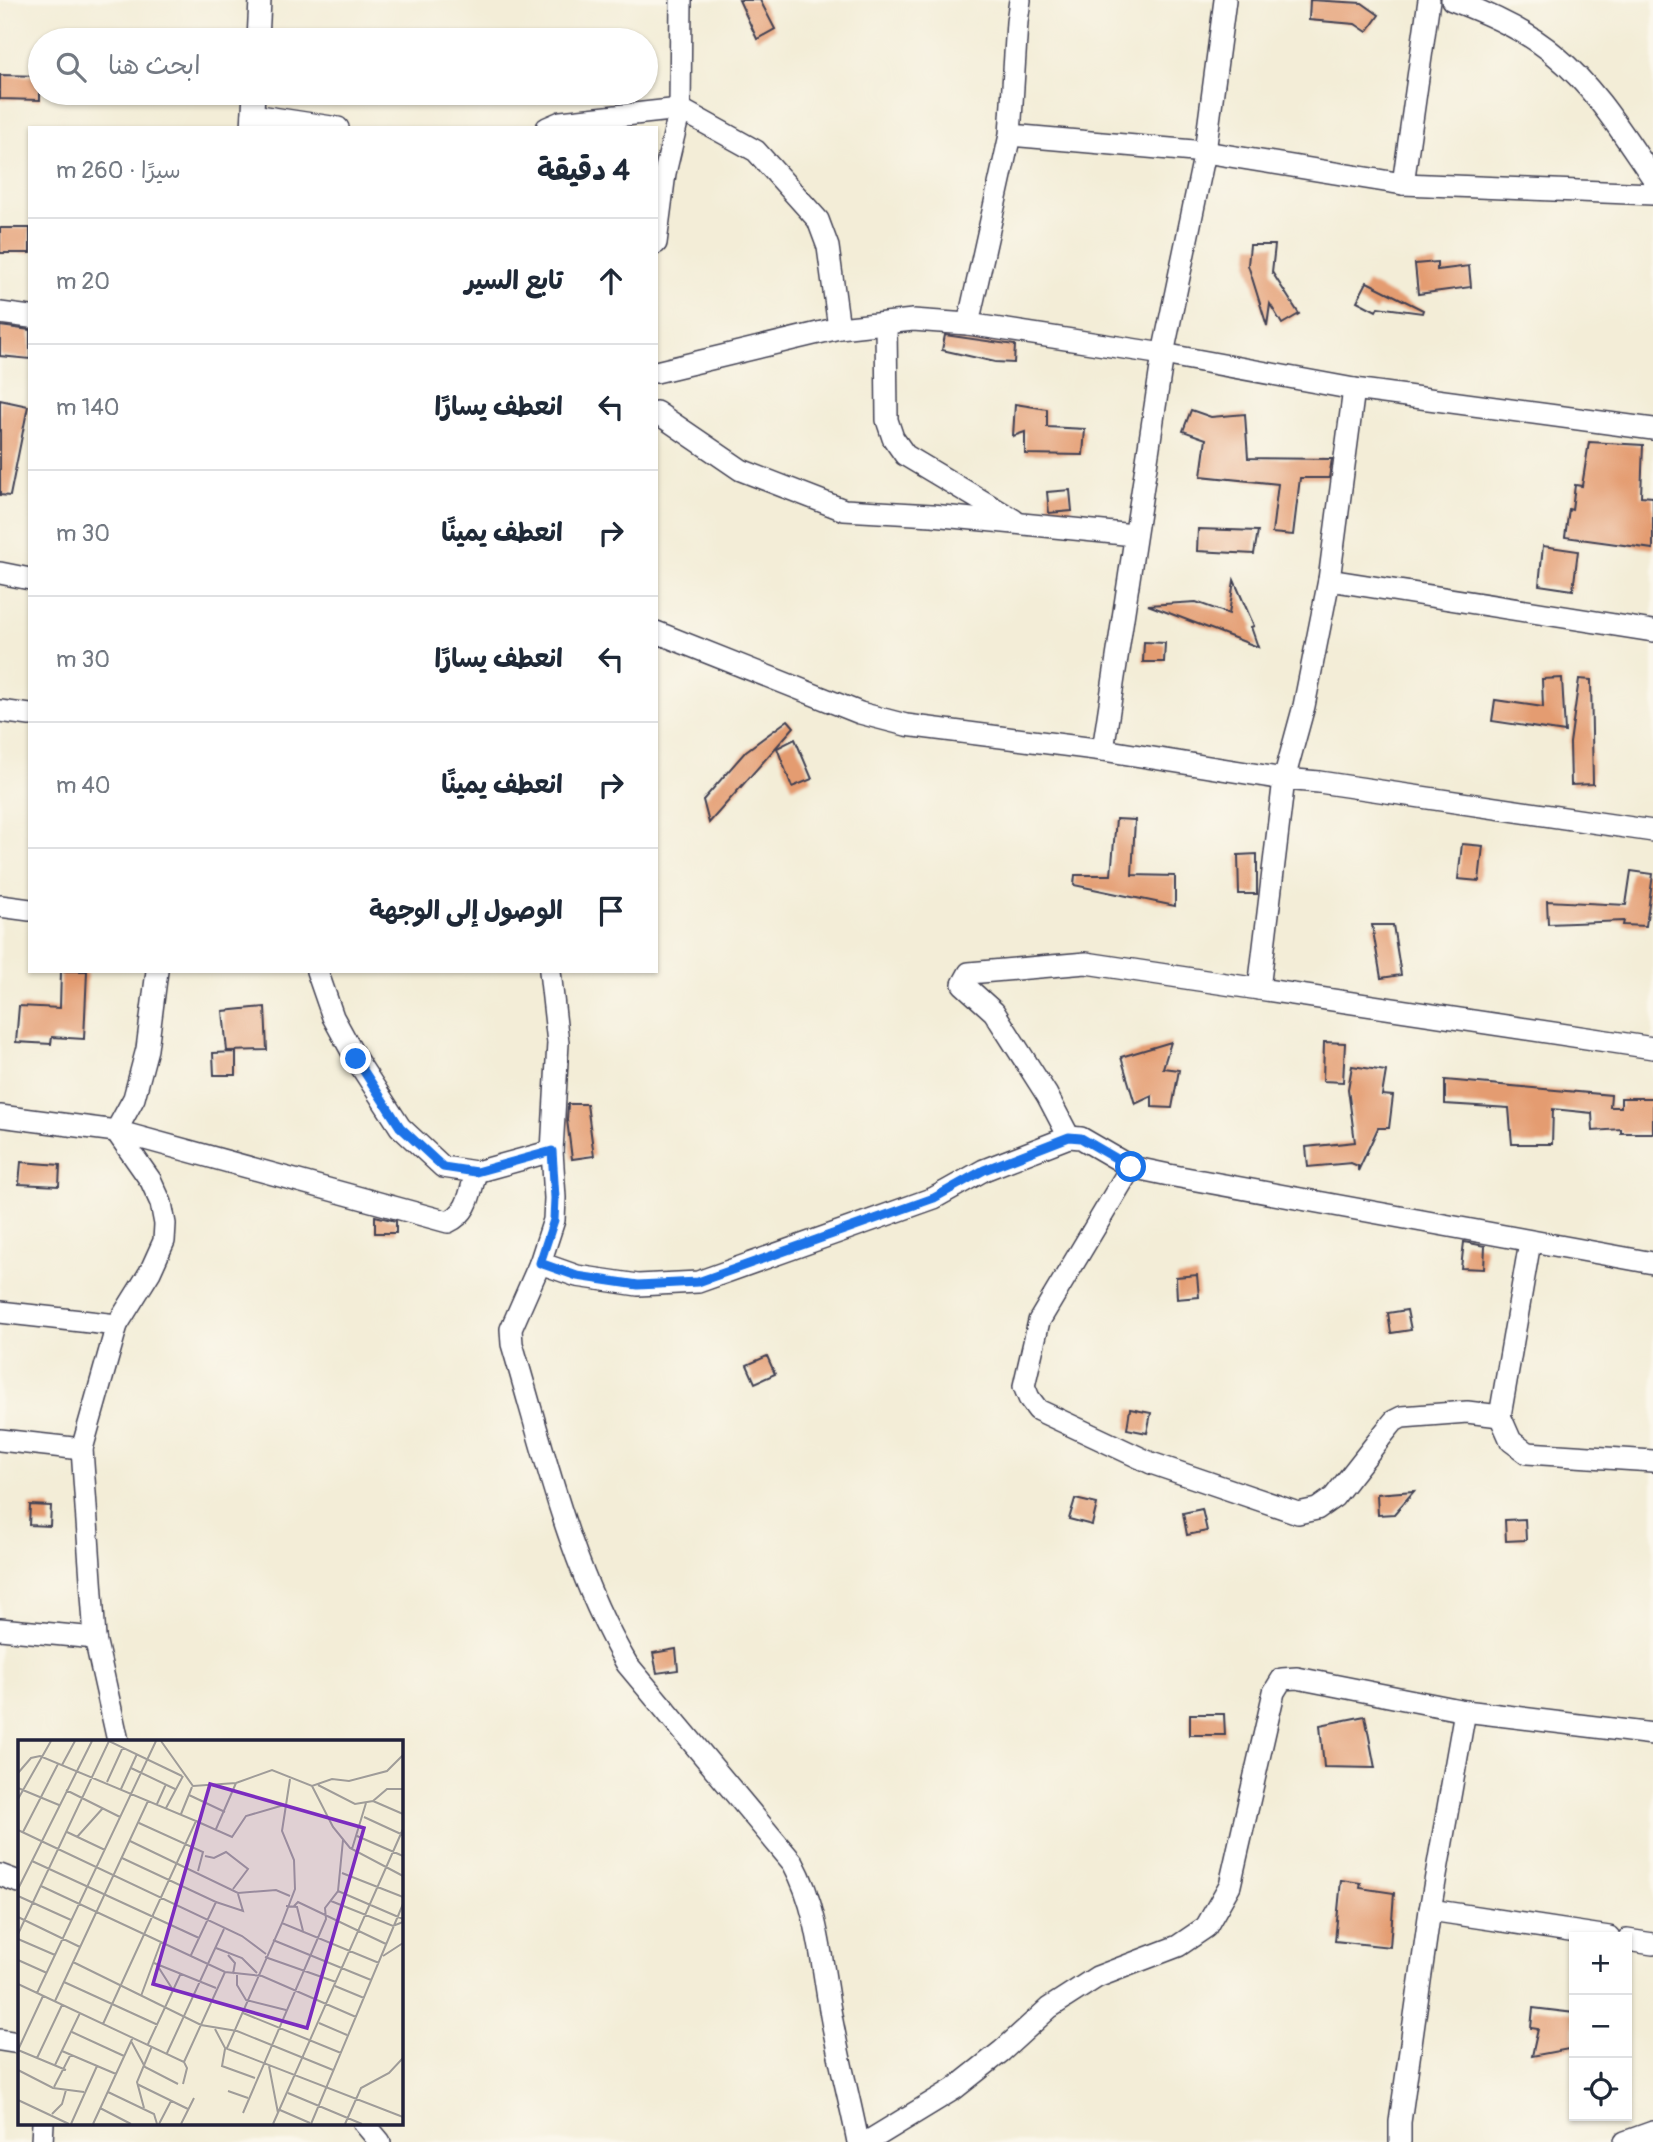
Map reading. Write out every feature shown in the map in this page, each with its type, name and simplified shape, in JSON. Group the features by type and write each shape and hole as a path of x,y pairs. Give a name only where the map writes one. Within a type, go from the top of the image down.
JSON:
{"street":[{"path":"259,28 260,0"},
{"path":"658,227 665,173 680,108 681,0"},
{"path":"968,324 1010,135 1020,0"},
{"path":"1103,750 1163,354 1205,152 1225,0"},
{"path":"1403,184 1429,0"},
{"path":"1452,0 1494,16 1556,55 1600,101 1653,178"},
{"path":"551,126 561,121 680,108 756,151 818,220 828,247 839,328"},
{"path":"252,121 313,126"},
{"path":"1010,135 1205,152 1403,184 1653,194"},
{"path":"0,313 28,317"},
{"path":"658,372 839,328 913,320 968,324 1163,354 1354,389 1653,429"},
{"path":"886,323 887,420 893,438 905,455 1020,523"},
{"path":"1259,989 1284,779 1304,706 1329,580 1354,389"},
{"path":"658,413 741,470 844,510 1020,523 1134,535"},
{"path":"0,573 28,579"},
{"path":"1329,580 1653,631"},
{"path":"658,633 860,713 906,725 1103,750 1284,779 1653,831"},
{"path":"0,711 28,715"},
{"path":"0,906 28,910"},
{"path":"1069,1137 994,1012 963,984 969,973 1086,963 1653,1048"},
{"path":"116,1131 134,1098 147,1049 157,973"},
{"path":"318,973 333,1017 356,1059 400,1127 443,1167 476,1172 552,1151"},
{"path":"551,973 558,1043 552,1151 554,1220 540,1263 511,1329 512,1345 575,1550 607,1630 627,1664 793,1863 803,1881 813,1917 858,2142"},
{"path":"0,1116 116,1131 448,1222 465,1211 476,1172"},
{"path":"116,1131 151,1181 162,1203 165,1224 164,1241 150,1272 117,1325 82,1449 94,1638 118,1740"},
{"path":"540,1263 577,1276 638,1285 698,1282 934,1198 984,1170 1069,1137 1081,1138 1131,1167 1653,1263"},
{"path":"1131,1167 1039,1321 1024,1386 1038,1410 1151,1463 1298,1513 1317,1509 1334,1497 1394,1421 1402,1417 1467,1412 1500,1416"},
{"path":"1530,1242 1500,1416 1511,1441 1527,1453 1653,1461"},
{"path":"0,1312 117,1325"},
{"path":"0,1440 82,1449"},
{"path":"0,1629 94,1638"},
{"path":"867,2142 954,2089 1002,2051 1049,2008 1097,1977 1178,1946 1206,1927 1230,1885 1274,1692 1282,1679 1297,1678 1465,1711 1653,1734"},
{"path":"1400,2142 1400,2122 1430,1910 1465,1711"},
{"path":"0,1875 18,1882"},
{"path":"1430,1910 1576,1932"},
{"path":"1632,1941 1653,1944"},
{"path":"0,2040 18,2043"},
{"path":"42,2142 43,2124"},
{"path":"365,2124 380,2142"},
{"path":"1625,2142 1653,2132"}],"building":[{"path":"739,0 760,0 775,29 757,39"},
{"path":"1310,0 1362,3 1379,15 1367,32 1355,24 1309,20"},
{"path":"0,75 28,76 28,100 0,99"},
{"path":"0,228 28,228 28,253 0,253"},
{"path":"1250,245 1275,245 1272,272 1299,314 1282,324 1270,304 1267,326 1248,265"},
{"path":"1437,262 1437,270 1469,266 1471,287 1418,294 1415,264"},
{"path":"1367,282 1423,310 1422,313 1378,307 1376,311 1357,301"},
{"path":"0,326 28,330 28,359 0,356"},
{"path":"945,335 1015,345 1014,363 995,362 942,350"},
{"path":"0,400 28,406 10,496 0,495"},
{"path":"1015,404 1047,409 1047,427 1085,429 1083,455 1025,454 1025,432 1013,436"},
{"path":"1191,410 1211,417 1245,414 1248,458 1332,459 1329,478 1300,478 1293,535 1272,533 1278,484 1201,476 1206,439 1183,431"},
{"path":"1589,442 1643,445 1641,496 1653,497 1653,549 1565,537 1575,485 1582,486"},
{"path":"1070,490 1072,511 1049,513 1047,492"},
{"path":"1198,529 1258,531 1254,554 1197,551"},
{"path":"1543,546 1578,551 1573,590 1539,585"},
{"path":"1234,580 1254,626 1251,627 1258,647 1148,605 1196,602 1229,614"},
{"path":"1144,642 1165,643 1164,662 1143,662"},
{"path":"1562,678 1565,732 1492,721 1495,700 1543,707 1542,679"},
{"path":"1579,679 1591,680 1593,784 1571,785 1570,743"},
{"path":"788,720 794,727 709,823 703,800 746,751"},
{"path":"795,739 812,779 792,787 777,748"},
{"path":"1116,819 1135,820 1132,875 1175,876 1175,906 1074,885 1075,875 1111,875"},
{"path":"1462,844 1483,846 1479,881 1458,879"},
{"path":"1257,854 1257,894 1239,894 1238,855"},
{"path":"1631,871 1653,874 1646,926 1623,925 1624,921 1548,924 1547,901 1626,905"},
{"path":"1372,925 1393,925 1401,975 1381,978"},
{"path":"61,973 87,973 84,1039 52,1037 51,1044 16,1042 19,1006 60,1008"},
{"path":"265,1007 267,1050 227,1051 223,1011"},
{"path":"1171,1042 1163,1068 1179,1070 1172,1108 1152,1107 1152,1096 1135,1104 1121,1057"},
{"path":"1324,1042 1345,1043 1343,1082 1323,1081"},
{"path":"236,1052 236,1075 214,1075 213,1053"},
{"path":"1352,1066 1386,1071 1382,1095 1393,1096 1389,1128 1378,1128 1358,1171 1358,1166 1351,1163 1308,1167 1306,1147 1355,1142 1348,1089"},
{"path":"1445,1080 1611,1095 1610,1107 1621,1107 1621,1098 1653,1098 1653,1133 1621,1133 1621,1129 1593,1131 1592,1113 1553,1109 1552,1144 1512,1144 1509,1108 1445,1104"},
{"path":"568,1104 587,1104 594,1156 572,1159 567,1120"},
{"path":"21,1162 60,1165 59,1186 19,1184"},
{"path":"375,1216 396,1221 396,1233 375,1233"},
{"path":"1464,1242 1485,1246 1484,1269 1461,1268"},
{"path":"1197,1275 1199,1297 1177,1299 1176,1277"},
{"path":"1407,1310 1411,1330 1391,1333 1388,1313"},
{"path":"767,1356 775,1374 755,1383 747,1365"},
{"path":"1130,1409 1151,1413 1147,1433 1127,1429"},
{"path":"1414,1491 1394,1514 1378,1515 1377,1494"},
{"path":"1075,1499 1097,1504 1092,1525 1069,1519"},
{"path":"30,1505 51,1506 50,1526 29,1525"},
{"path":"1202,1509 1207,1531 1187,1535 1183,1513"},
{"path":"1525,1519 1526,1540 1506,1541 1505,1520"},
{"path":"676,1649 678,1670 657,1673 653,1653"},
{"path":"1190,1714 1224,1714 1225,1735 1190,1735"},
{"path":"1365,1716 1375,1768 1324,1767 1320,1725"},
{"path":"1341,1880 1361,1883 1360,1888 1394,1893 1390,1947 1335,1941"},
{"path":"1533,2008 1569,2012 1569,2049 1532,2056 1538,2029 1531,2028"}],"route":[{"path":"356,1059 400,1127 443,1167 476,1172 552,1151 554,1220 540,1263 577,1276 638,1285 698,1282 806,1245 934,1198 984,1170 1069,1137 1081,1138 1131,1167"}]}
